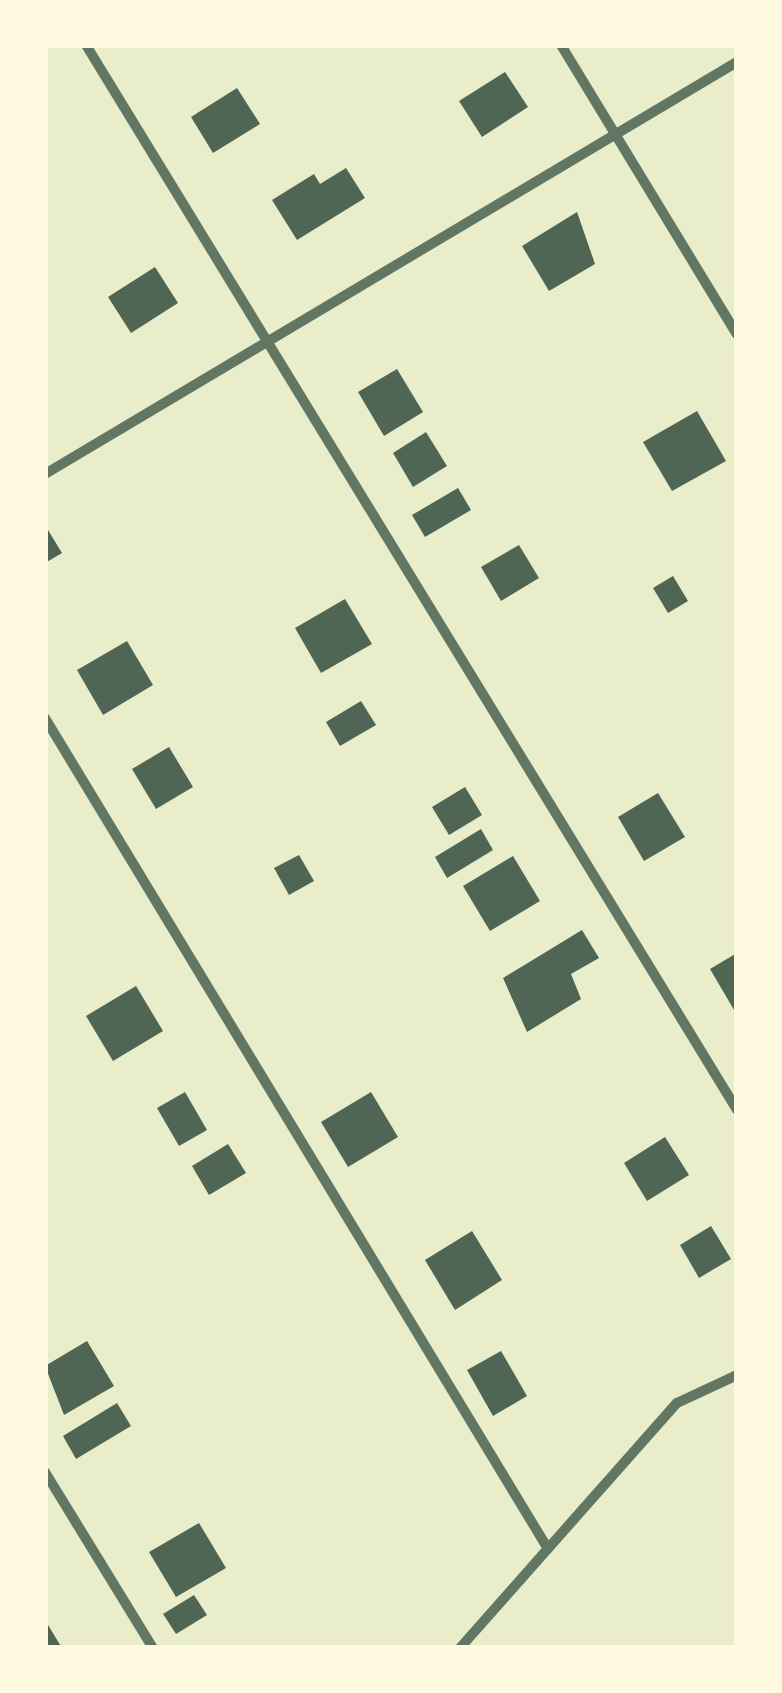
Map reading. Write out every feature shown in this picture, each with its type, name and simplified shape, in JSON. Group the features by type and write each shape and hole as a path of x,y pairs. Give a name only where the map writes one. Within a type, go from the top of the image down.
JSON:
{"street":[{"path":"86,45 737,1110"},
{"path":"561,45 737,334"},
{"path":"45,474 737,62"},
{"path":"45,718 548,1548"},
{"path":"460,1648 677,1404 737,1375"},
{"path":"45,1472 153,1648"}],"building":[{"path":"505,72 528,107 482,137 459,101"},
{"path":"237,88 260,124 213,153 191,117"},
{"path":"346,168 365,198 297,240 272,200 314,174 320,184"},
{"path":"577,212 595,264 549,291 522,246"},
{"path":"155,267 178,303 131,333 108,297"},
{"path":"397,369 423,412 384,436 358,392"},
{"path":"697,411 726,461 672,491 643,442"},
{"path":"426,432 447,466 413,487 393,453"},
{"path":"458,488 471,510 425,537 412,515"},
{"path":"48,530 62,553 45,563 45,532"},
{"path":"519,545 539,578 501,601 481,567"},
{"path":"673,576 688,601 668,613 653,588"},
{"path":"345,599 372,644 321,673 295,628"},
{"path":"127,641 153,685 103,715 77,670"},
{"path":"361,701 376,725 340,746 326,722"},
{"path":"169,747 193,787 156,809 132,769"},
{"path":"465,787 482,815 449,835 432,807"},
{"path":"658,793 685,837 644,861 618,817"},
{"path":"481,829 493,850 447,878 435,857"},
{"path":"299,855 314,881 289,895 274,868"},
{"path":"513,856 540,901 490,931 463,886"},
{"path":"582,930 599,958 571,974 581,999 527,1032 503,978"},
{"path":"737,953 737,1015 710,969"},
{"path":"136,986 163,1031 113,1061 86,1016"},
{"path":"185,1092 207,1130 179,1146 157,1108"},
{"path":"371,1092 398,1137 348,1167 321,1122"},
{"path":"665,1137 689,1175 647,1201 624,1163"},
{"path":"228,1144 246,1173 209,1195 192,1166"},
{"path":"711,1226 731,1259 699,1278 680,1245"},
{"path":"472,1231 502,1280 455,1310 425,1260"},
{"path":"87,1341 114,1386 64,1415 45,1366"},
{"path":"501,1351 527,1396 493,1416 467,1370"},
{"path":"117,1403 131,1426 76,1459 63,1436"},
{"path":"199,1523 226,1568 176,1597 149,1552"},
{"path":"194,1595 207,1615 176,1634 163,1614"},
{"path":"45,1620 62,1648 45,1648"}]}
